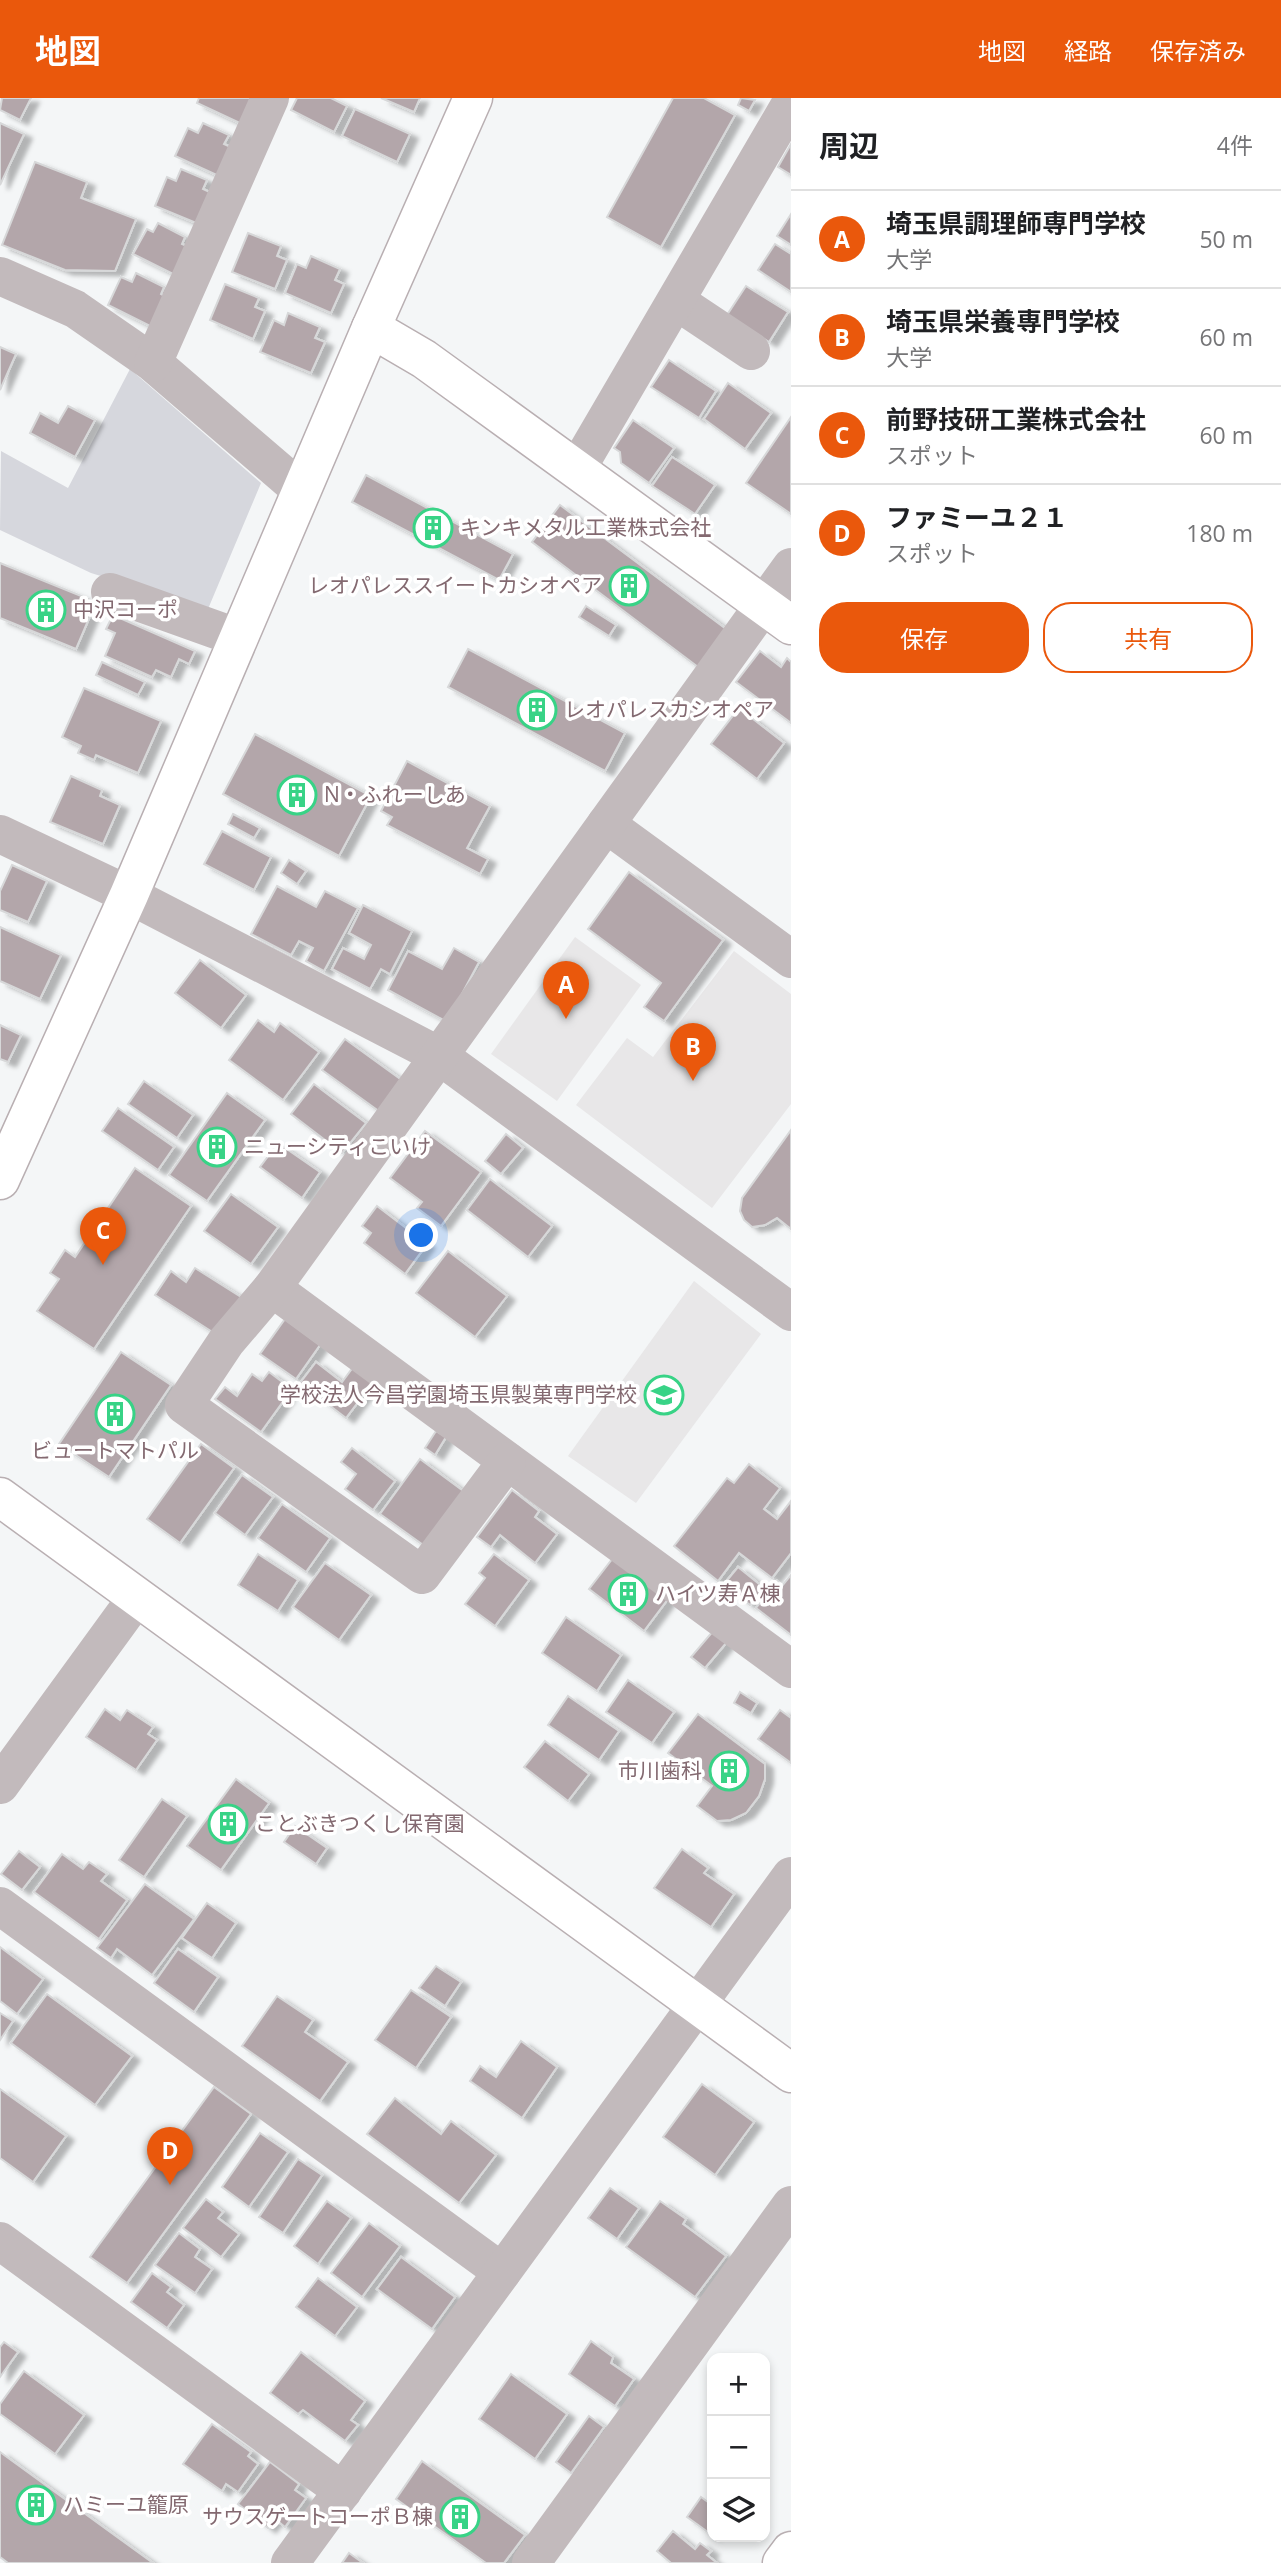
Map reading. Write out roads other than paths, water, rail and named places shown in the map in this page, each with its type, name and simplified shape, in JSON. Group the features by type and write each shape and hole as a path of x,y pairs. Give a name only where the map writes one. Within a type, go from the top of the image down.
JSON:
{"street":[{"path":"153,363 270,98"},
{"path":"0,1180 129,895 371,328 473,98"},
{"path":"577,469 791,103"},
{"path":"0,276 75,310 153,363 302,491"},
{"path":"676,301 751,351"},
{"path":"371,328 424,359 777,615"},
{"path":"507,1461 422,1575 184,1405 226,1342 272,1288 606,824 777,615 791,567"},
{"path":"110,592 239,638"},
{"path":"606,824 791,959"},
{"path":"0,834 129,895 438,1055 791,1312"},
{"path":"272,1288 791,1669"},
{"path":"0,1497 791,2073"},
{"path":"0,1785 137,1597"},
{"path":"290,2563 791,1876"},
{"path":"0,1906 502,2272"},
{"path":"531,2563 791,2206"},
{"path":"0,2241 343,2491"},
{"path":"782,2563 791,2551"}],"place":[{"name":"キンキメタル工業株式会社","path":"433,528"},
{"name":"レオパレススイートカシオペア","path":"629,586"},
{"name":"中沢コーポ","path":"46,610"},
{"name":"レオパレスカシオペア","path":"537,710"},
{"name":"N・ふれーしあ","path":"297,795"},
{"name":"埼玉県調理師専門学校","path":"566,1019"},
{"name":"埼玉県栄養専門学校","path":"693,1081"},
{"name":"ニューシティこいけ","path":"217,1147"},
{"name":"前野技研工業株式会社","path":"103,1265"},
{"name":"学校法人今昌学園埼玉県製菓専門学校","path":"664,1395"},
{"name":"ビュートマトパル","path":"115,1414"},
{"name":"ハイツ寿Ａ棟","path":"628,1594"},
{"name":"市川歯科","path":"729,1771"},
{"name":"ことぶきつくし保育園","path":"228,1824"},
{"name":"ファミーユ２１","path":"170,2185"},
{"name":"ハミーユ籠原","path":"36,2505"},
{"name":"サウスゲートコーポＢ棟","path":"460,2517"}]}
